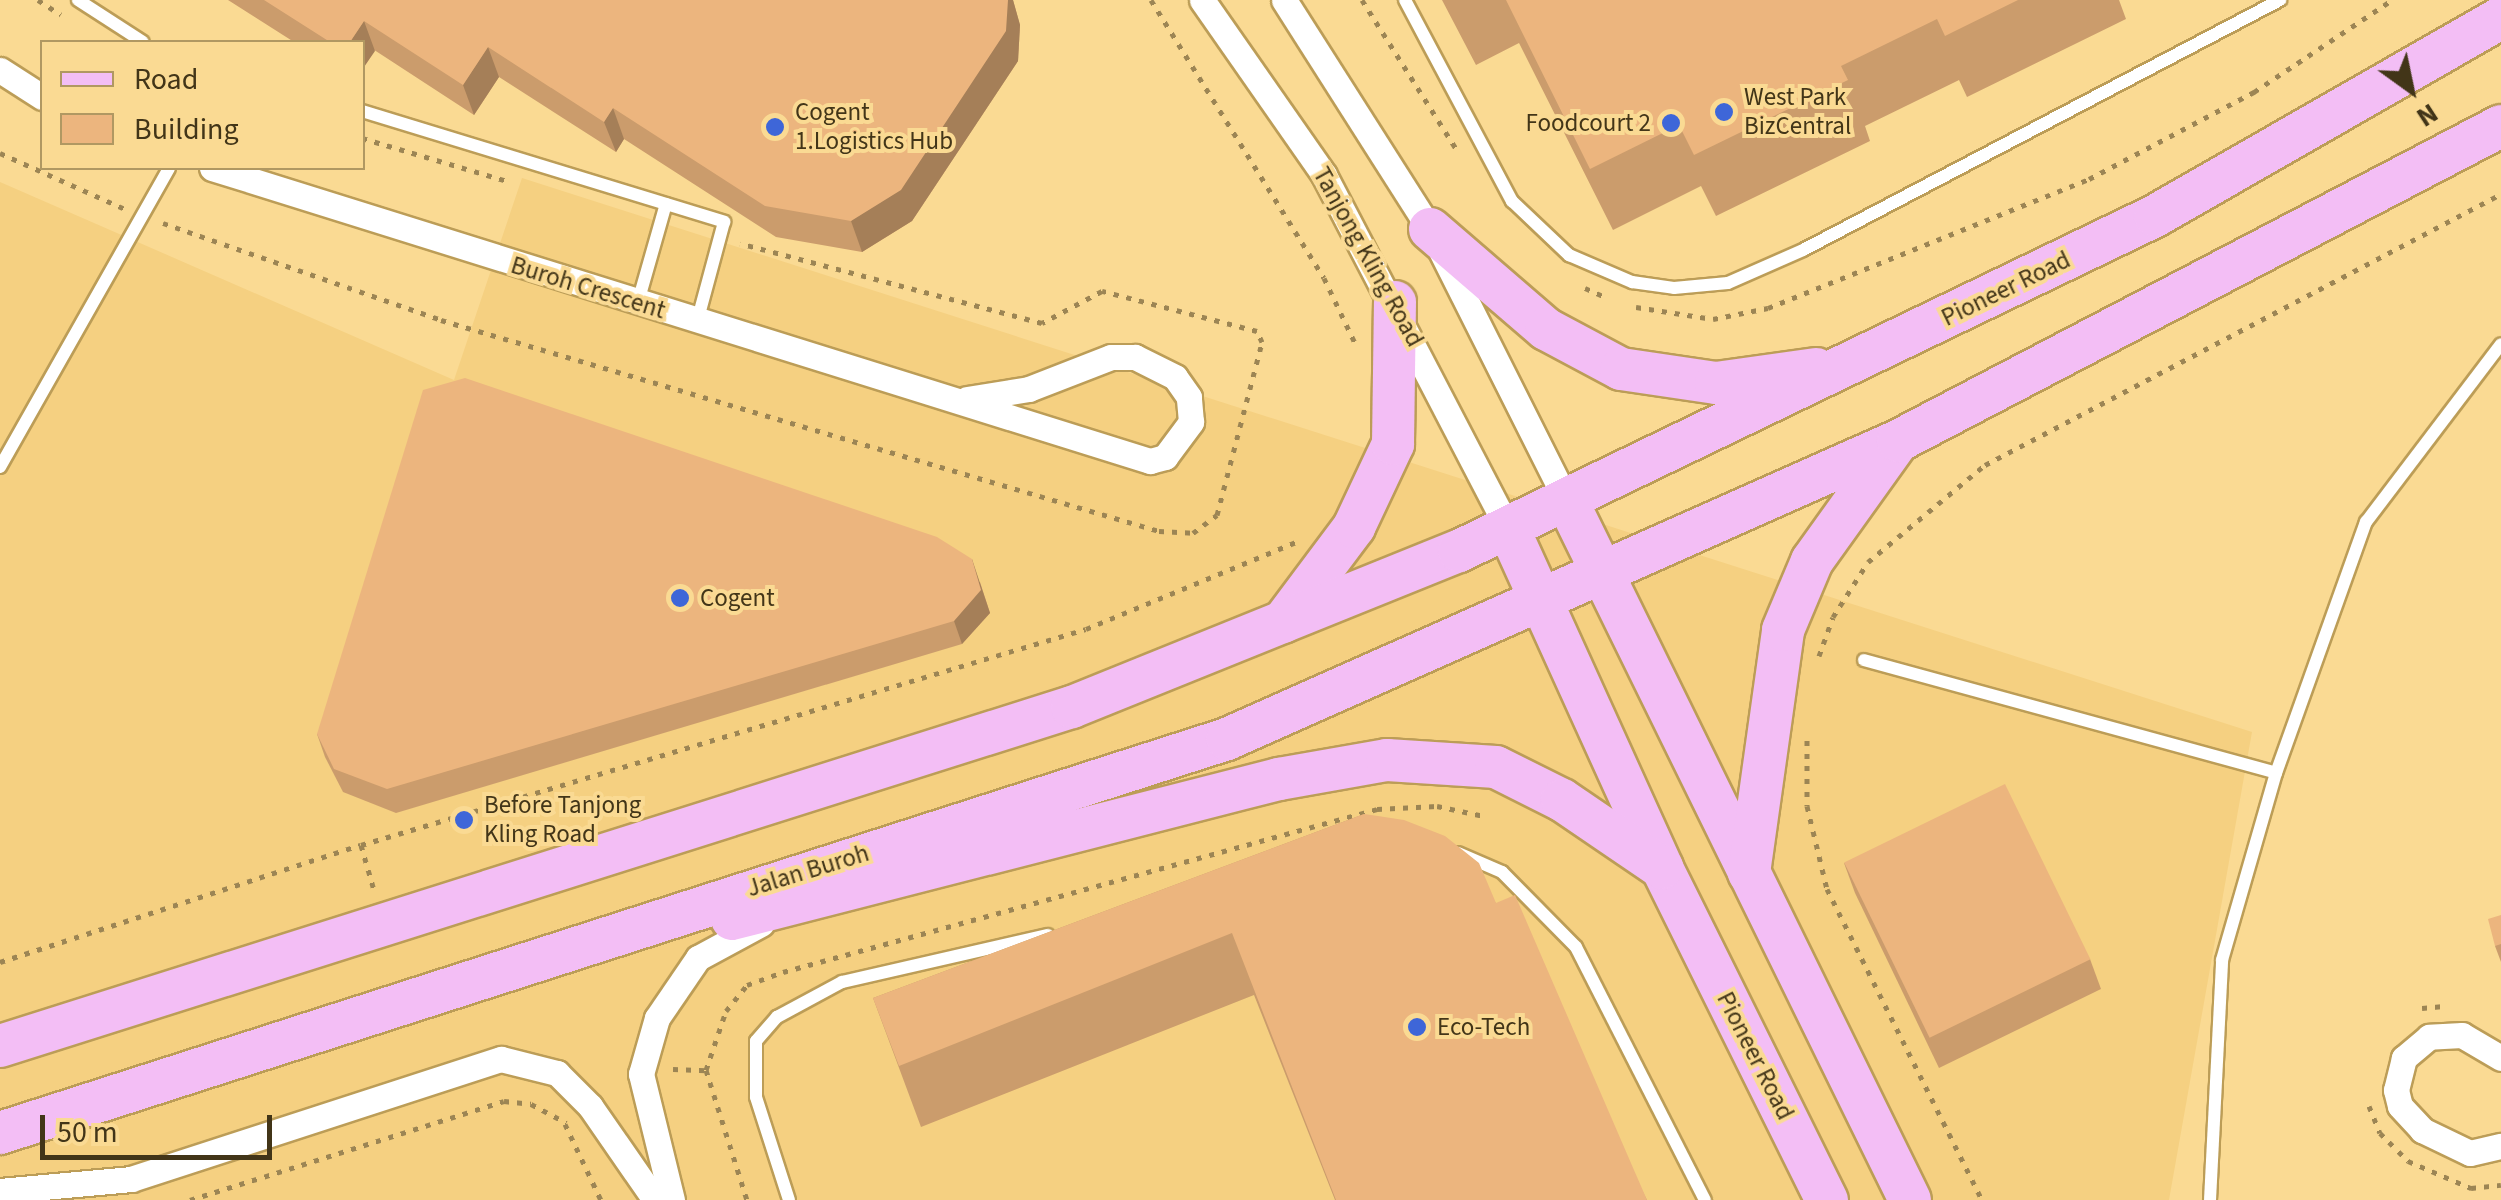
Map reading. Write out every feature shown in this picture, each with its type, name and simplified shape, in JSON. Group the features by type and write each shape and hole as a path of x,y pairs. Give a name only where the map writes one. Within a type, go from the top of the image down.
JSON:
{"main road":[{"name":"Pioneer Road","path":"1568,503 2155,216 2501,18"},
{"path":"1601,572 1898,440 2501,126"},
{"path":"1430,229 1546,329 1621,369 1716,384 1854,364"},
{"path":"1282,622 1354,527 1393,444 1396,302"},
{"path":"1749,873 1783,630 1812,562 1898,440"},
{"path":"0,1046 1072,707 1568,503 1910,1200"},
{"name":"Pioneer Road","path":"1509,530 1662,868 1827,1200"},
{"name":"Jalan Buroh","path":"0,1133 549,952 1228,738 1601,572"},
{"path":"549,952 792,908 1279,778 1387,760 1496,768 1562,800 1662,868"}],"street":[{"name":"Tanjong Kling Road","path":"1202,0 1240,46 1324,175 1396,302 1509,530"},
{"path":"1284,0 1430,229 1568,503"},
{"path":"0,70 40,95"},
{"name":"Buroh Crescent","path":"218,170 637,304 967,399 1150,461 1165,457 1191,422 1189,397 1175,377 1136,357 1111,357 1029,389 967,399"},
{"path":"672,1200 641,1074 656,1018 698,958 792,908"},
{"path":"2501,1058 2462,1034 2429,1037 2404,1058 2396,1090 2400,1106 2422,1130 2470,1153 2501,1146"},
{"path":"0,1190 131,1178 501,1059 557,1073 590,1106 655,1200"}],"lane":[{"path":"78,0 140,40"},
{"path":"1405,0 1512,201 1570,255 1632,282 1674,288 1728,283 1803,250 2280,0"},
{"path":"365,113 724,222 698,322"},
{"path":"0,467 168,170"},
{"path":"637,304 666,204"},
{"path":"2210,1200 2222,960 2276,773 2366,522 2501,344"},
{"path":"1864,660 2276,773"},
{"path":"1442,850 1502,872 1576,947 1705,1200"},
{"path":"789,1200 756,1097 756,1040 777,1017 842,982 1069,930"}],"path":[{"path":"1151,0 1324,278 1358,350"},
{"path":"1650,312 1713,319 1768,308 2088,180 2254,92 2392,0"},
{"path":"0,153 142,216 442,320 1159,531 1193,533 1216,515 1262,342 1257,331 1102,291 1042,324 719,238"},
{"path":"1817,660 1833,618 1868,562 1985,465 2501,194"},
{"path":"0,962 360,845 1086,630 1258,562 1304,533"},
{"path":"1807,728 1808,806 1827,890 1982,1200"},
{"path":"360,845 384,923"},
{"path":"706,1070 747,1200"},
{"path":"565,1124 601,1200"}],"shaded area":[{"path":"522,178 2252,732 2169,1200 0,1200 0,182 454,380"}],"building":[{"name":"Cogent 1.Logistics Hub","path":"264,0 1008,0 1006,31 901,190 851,221 765,206 613,108 604,122 488,47 463,85 364,21 351,40 327,40"},
{"path":"1506,0 2018,0 1945,36 1937,19 1841,66 1848,80 1694,155 1679,125 1590,169"},
{"name":"Cogent","path":"465,378 937,537 972,559 981,590 954,621 387,789 334,769 317,734 423,390"},
{"path":"2005,784 2090,959 1930,1038 1844,862"},
{"name":"Eco-Tech","path":"1364,814 1404,820 1445,836 1479,863 1496,903 1515,895 1647,1200 1336,1200 1232,933 899,1066 873,998"},
{"path":"2501,915 2501,944 2495,946 2488,919"}],"place":[{"name":"West Park BizCentral","path":"1724,112"},
{"name":"Foodcourt 2","path":"1671,123"},
{"name":"Cogent 1.Logistics Hub","path":"775,127"},
{"name":"Cogent","path":"680,598"},
{"name":"Before Tanjong Kling Road","path":"464,820"},
{"name":"Eco-Tech","path":"1417,1027"}]}
